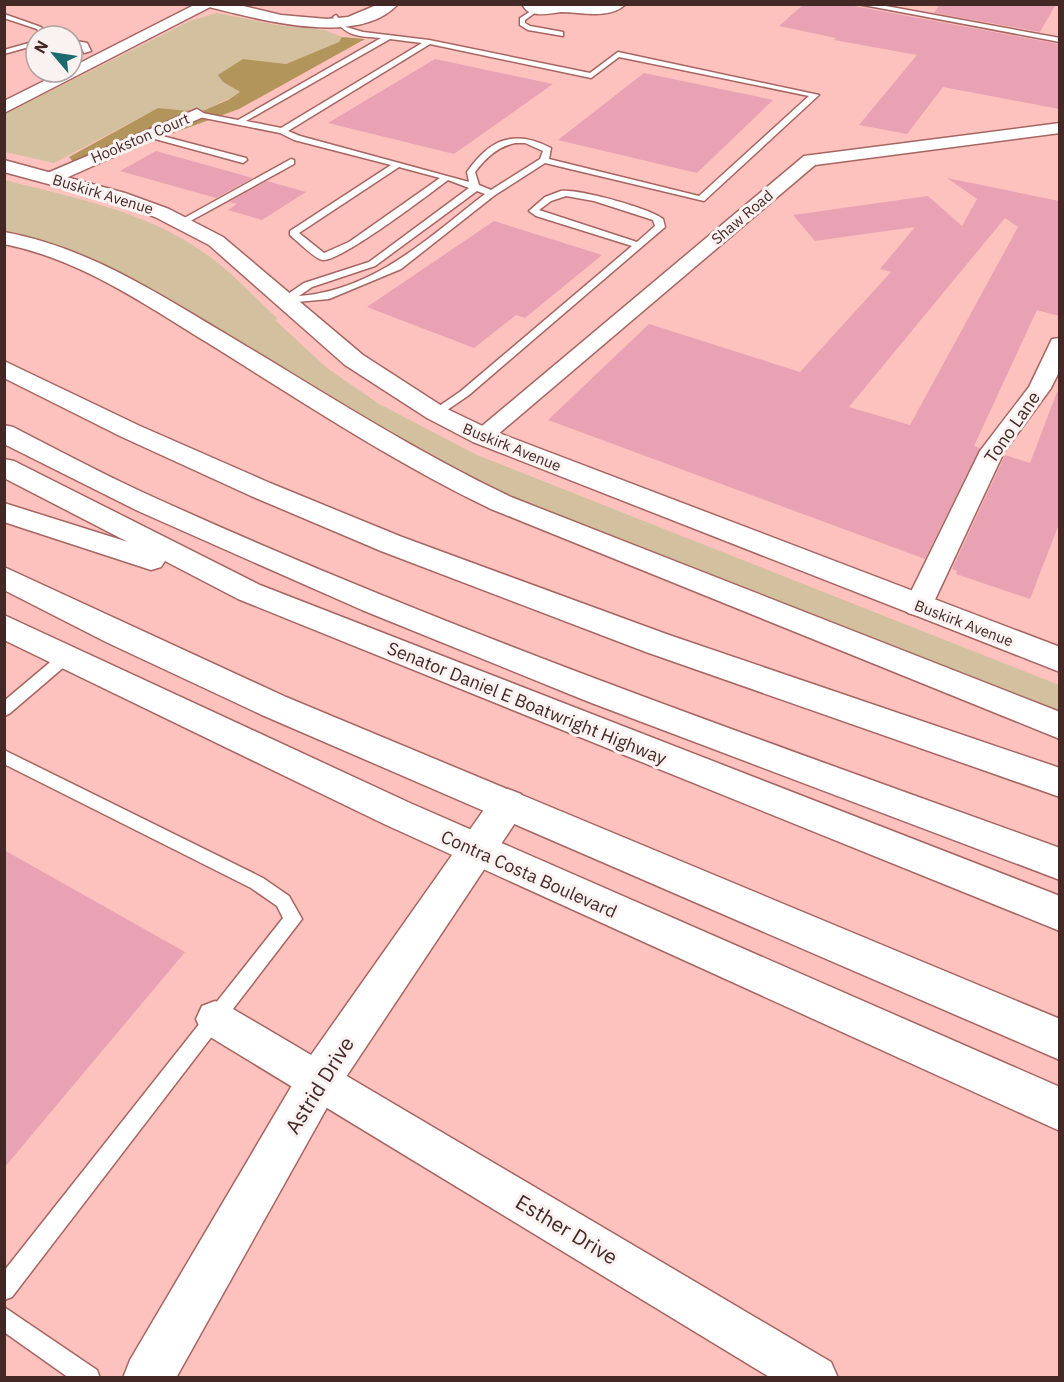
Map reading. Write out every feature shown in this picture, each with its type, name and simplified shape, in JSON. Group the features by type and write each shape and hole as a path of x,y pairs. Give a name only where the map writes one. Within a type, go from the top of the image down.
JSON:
{"main road":[{"path":"84,50 189,4"},
{"path":"4,108 209,4"},
{"path":"214,4 298,22 362,19 391,4"},
{"path":"260,4 337,21 378,4"},
{"path":"4,91 24,82"},
{"name":"Buskirk Avenue","path":"4,166 118,197 182,222 216,241 354,360 436,413 482,436 1059,660"},
{"path":"4,238 56,250 92,265 441,475 501,503 794,618 1059,726"},
{"path":"4,368 219,472 402,548 632,635 1059,783"},
{"path":"4,433 145,504 370,602 669,720 1059,864"},
{"name":"Senator Daniel E Boatwright Highway","path":"4,467 249,592 1059,914"},
{"path":"4,512 249,592"},
{"path":"4,577 117,634 274,706 1059,1040"},
{"name":"Contra Costa Boulevard","path":"4,626 176,711 476,850 1059,1109"},
{"name":"Astrid Drive","path":"148,1377 319,1080 508,804"}],"street":[{"path":"532,7 561,6 582,11 602,10 620,4"},
{"name":"Hookston Court","path":"51,178 197,114"},
{"name":"Shaw Road","path":"482,436 810,160 1059,128"},
{"name":"Tono Lane","path":"918,606 992,451 1040,388 1059,344"},
{"name":"Esther Drive","path":"215,1019 814,1377"}],"lane":[{"path":"861,4 1059,40"},
{"path":"532,7 522,19 522,24 528,28 560,34"},
{"path":"4,16 27,24"},
{"path":"337,21 348,31 429,42 591,76 618,54 815,95 701,199 544,160"},
{"path":"241,121 387,38"},
{"path":"282,131 429,42"},
{"path":"4,52 24,46"},
{"path":"197,114 282,131 297,138 447,177 492,193"},
{"path":"147,134 243,160"},
{"path":"286,300 325,297 397,267 492,193 544,160 548,150 537,144 510,141 495,145 480,159 471,172 475,188"},
{"path":"182,222 291,162"},
{"path":"398,164 292,233 323,256 352,244 447,177"},
{"path":"286,300 308,285 372,264 475,188"},
{"path":"436,413 465,393 638,245 660,226 660,221 656,218 568,193 547,200 534,212 638,245"},
{"path":"4,710 66,657"},
{"path":"4,756 257,883 283,901 293,919 4,1288"},
{"path":"4,1318 89,1377"}],"shaded area":[{"path":"217,13 277,25 325,30 342,37 339,42 286,64 243,59 223,82 241,93 200,112 158,108 54,163 5,152 5,114 65,84 84,84 84,74 190,21"},
{"path":"342,37 365,39 239,109 160,138 147,134 77,166 69,157 158,108 200,112 228,100 240,92 223,82 218,75 243,59 286,64 339,42"},
{"path":"4,180 83,200 134,216 183,239 216,261 234,277 278,319 275,320 327,368 379,404 477,455 1059,685 1059,726 501,503 132,287 5,238"}],"building":[{"path":"804,4 843,4 1059,44 1059,109 943,87 907,134 859,125 917,55 834,40 836,38 779,26"},
{"path":"940,4 1056,4 1040,32 934,13"},
{"path":"435,59 553,84 454,154 328,123"},
{"path":"644,73 773,100 697,173 558,140"},
{"path":"156,151 253,178 216,198 120,171"},
{"path":"947,178 1059,201 1059,316 1037,310 974,446 980,448 925,559 548,420 649,324 800,372 891,272 880,269 915,227 815,241 793,215 928,196 962,226 977,199","holes":["1005,218 1018,227 910,425 849,407"]},
{"path":"267,181 306,192 262,220 228,210 237,204 229,202"},
{"path":"494,221 602,255 525,318 516,315 474,348 367,307"},
{"path":"1057,392 1059,393 1059,524 1030,599 956,574 957,571 952,569 1005,455 1030,463"},
{"path":"4,850 185,952 4,1168"}]}
